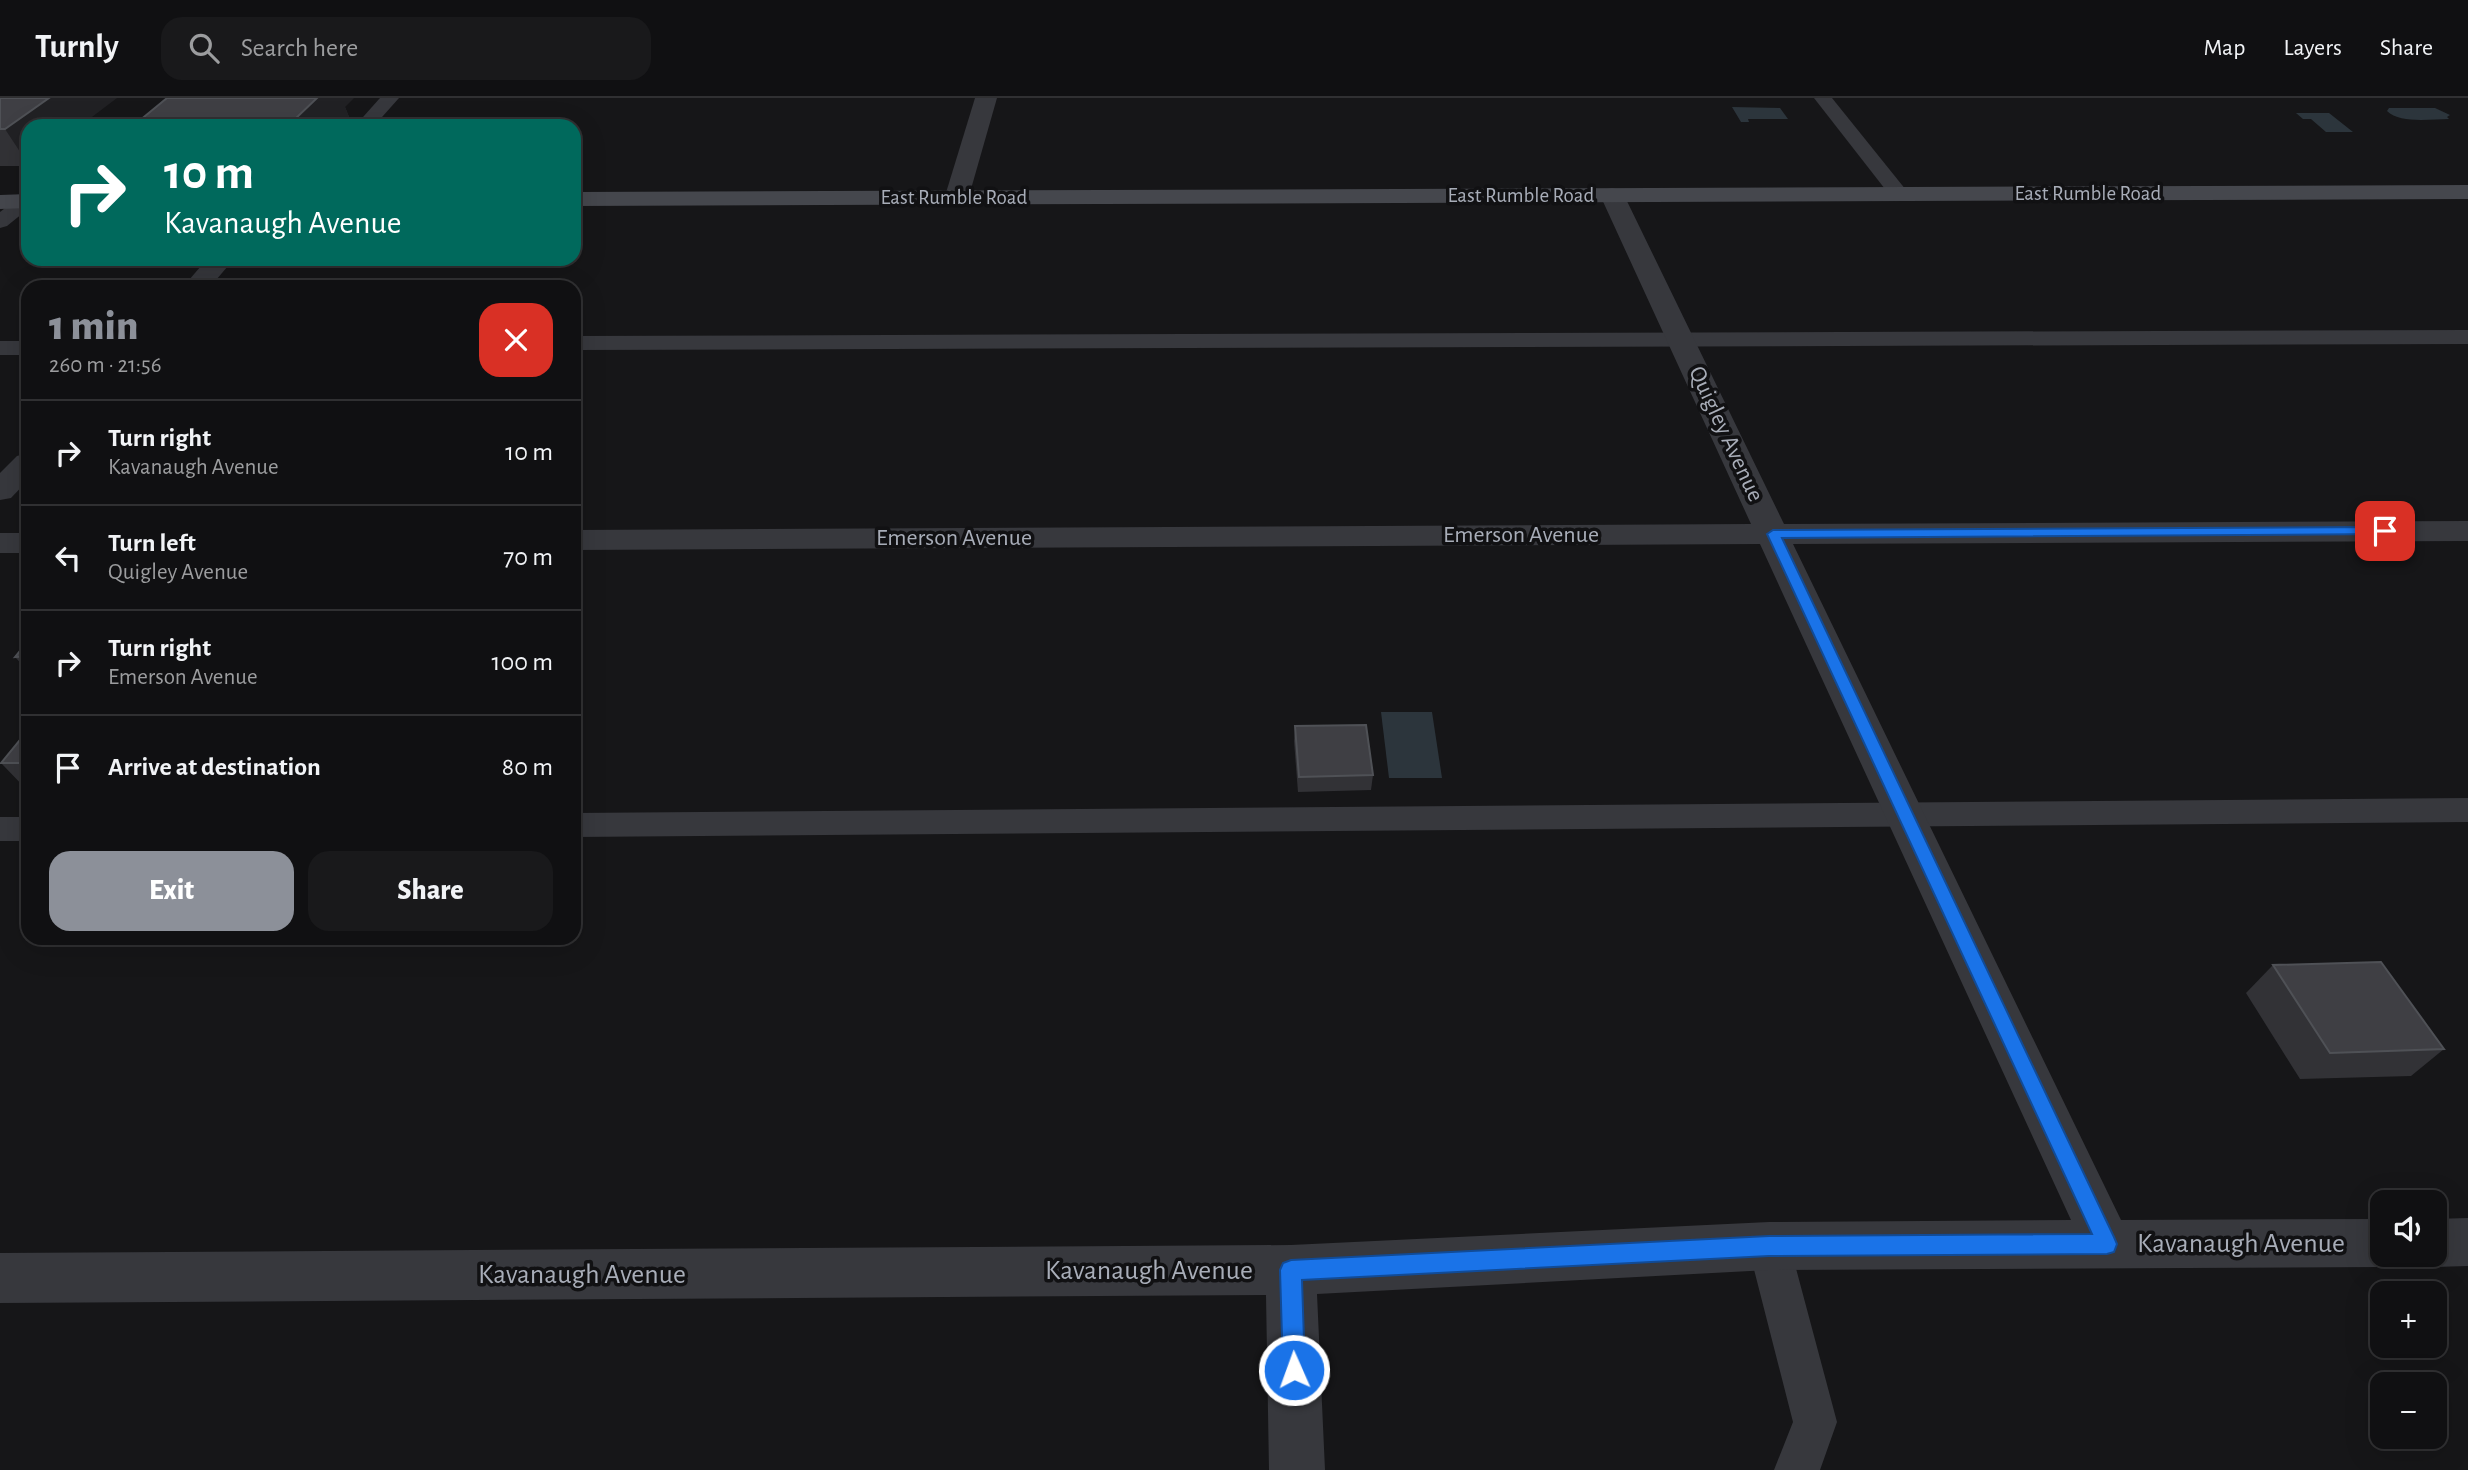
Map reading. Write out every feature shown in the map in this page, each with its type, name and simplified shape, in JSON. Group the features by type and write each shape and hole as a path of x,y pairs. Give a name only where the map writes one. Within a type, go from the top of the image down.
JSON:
{"street":[{"path":"957,196 986,98"},
{"name":"East Rumble Road","path":"581,199 2468,192"},
{"name":"Quigley Avenue","path":"1612,195 2107,1244"},
{"path":"0,202 21,202"},
{"path":"202,280 214,266"},
{"path":"0,491 21,469"},
{"name":"Emerson Avenue","path":"581,540 2468,531"},
{"path":"0,543 21,543"},
{"path":"2447,1242 2468,1242"},
{"name":"Kavanaugh Avenue","path":"0,1279 1291,1270 1769,1246 2370,1243"},
{"path":"1291,1270 1297,1470"}],"lane":[{"path":"370,119 390,98"},
{"path":"1823,98 1899,194"},
{"path":"0,222 21,206"},
{"path":"581,343 2468,337"},
{"path":"0,348 21,348"},
{"path":"581,825 2468,810"},
{"path":"0,829 21,829"},
{"path":"1769,1246 1815,1422 1797,1470"}],"shaded area":[{"path":"1732,107 1780,108 1788,119 1748,119 1749,122 1741,122"},
{"path":"2389,108 2435,108 2450,115 2447,117 2449,119 2408,119 2393,115 2387,111"},
{"path":"2296,113 2329,113 2353,132 2326,132 2311,119 2303,119"},
{"path":"1381,712 1432,712 1442,778 1389,778"}],"building":[{"path":"0,98 49,98 5,129 0,129"},
{"path":"167,98 317,98 295,119 142,119"},
{"path":"1366,725 1373,775 1299,777 1295,726"},
{"path":"21,739 21,763 1,763"},
{"path":"2381,962 2444,1049 2330,1053 2273,965"}],"route":[{"path":"1294,1370 1291,1270 1769,1246 2107,1244 1773,534 2385,531"}]}
